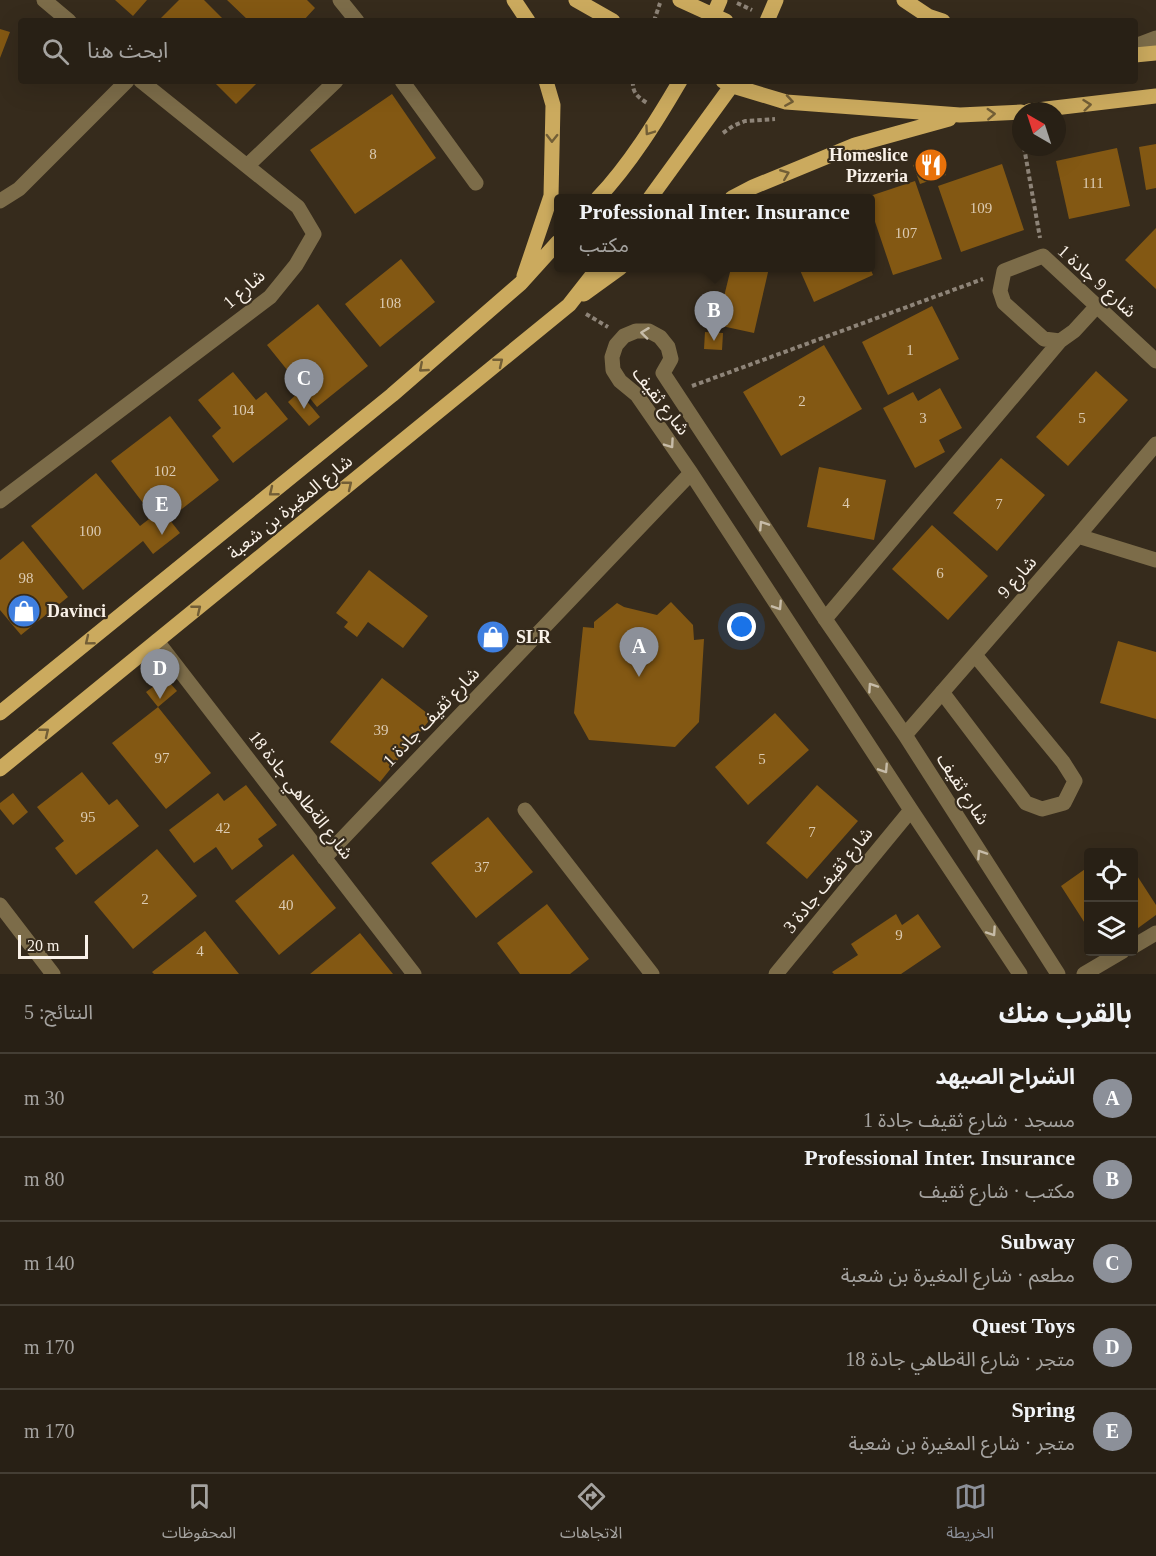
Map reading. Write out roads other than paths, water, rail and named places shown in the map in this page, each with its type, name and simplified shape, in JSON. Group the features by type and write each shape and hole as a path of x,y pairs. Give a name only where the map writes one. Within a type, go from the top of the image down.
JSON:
{"main road":[{"path":"514,0 526,18"},
{"path":"576,0 608,18"},
{"path":"680,0 715,18"},
{"path":"717,18 720,0"},
{"path":"768,18 776,0"},
{"path":"904,0 934,18"},
{"path":"1138,55 1156,52"},
{"path":"522,282 551,196 553,105 547,84"},
{"path":"601,194 620,172 678,84"},
{"path":"653,194 729,84"},
{"path":"736,84 786,102 960,116 1012,113"},
{"path":"1066,107 1156,96"},
{"path":"740,194 855,145 960,116"},
{"name":"شارع المغيرة بن شعبة","path":"0,713 392,395 522,282 554,247"},
{"name":"شارع المغيرة بن شعبة","path":"0,769 569,305 594,272"},
{"path":"569,305 613,272"}],"street":[{"path":"44,0 65,18"},
{"path":"340,0 355,18"},
{"path":"1138,45 1156,38"},
{"path":"0,201 19,189 124,84"},
{"name":"شارع 1","path":"0,501 270,297 296,265 314,234 298,207 145,84"},
{"path":"247,166 333,84"},
{"path":"404,84 476,183"},
{"name":"شارع 9 جادة 1","path":"1060,341 1044,339 1004,303 1000,291 1004,272 1043,256 1156,362"},
{"path":"825,619 1060,341 1074,331 1096,307"},
{"name":"شارع ثقيف","path":"1020,974 691,473 637,395 620,381 614,370 612,357 616,345 624,336 636,331 649,331 660,337 668,347 671,359 663,374 825,619 905,735 1058,974"},
{"name":"شارع 9","path":"905,735 1156,444"},
{"name":"شارع ثقيف جادة 1","path":"324,858 691,473"},
{"path":"1078,536 1156,560"},
{"name":"شارع الةطاهي جادة 18","path":"157,641 414,974"},
{"path":"942,692 1026,803 1042,809 1064,803 1075,781 1063,762 975,655"},
{"path":"525,810 652,974"},
{"name":"شارع ثقيف جادة 3","path":"776,974 911,810"},
{"path":"0,905 53,974"},
{"path":"1138,944 1156,933"},
{"path":"1084,974 1115,956"}],"place":[{"name":"Homeslice Pizzeria","path":"931,165"},
{"name":"Professional Inter. Insurance","path":"714,341"},
{"name":"Subway","path":"304,409"},
{"name":"Spring","path":"162,535"},
{"name":"Davinci","path":"24,611"},
{"name":"SLR","path":"493,637"},
{"name":"الشراح الصيهد","path":"639,677"},
{"name":"Quest Toys","path":"160,699"}]}
